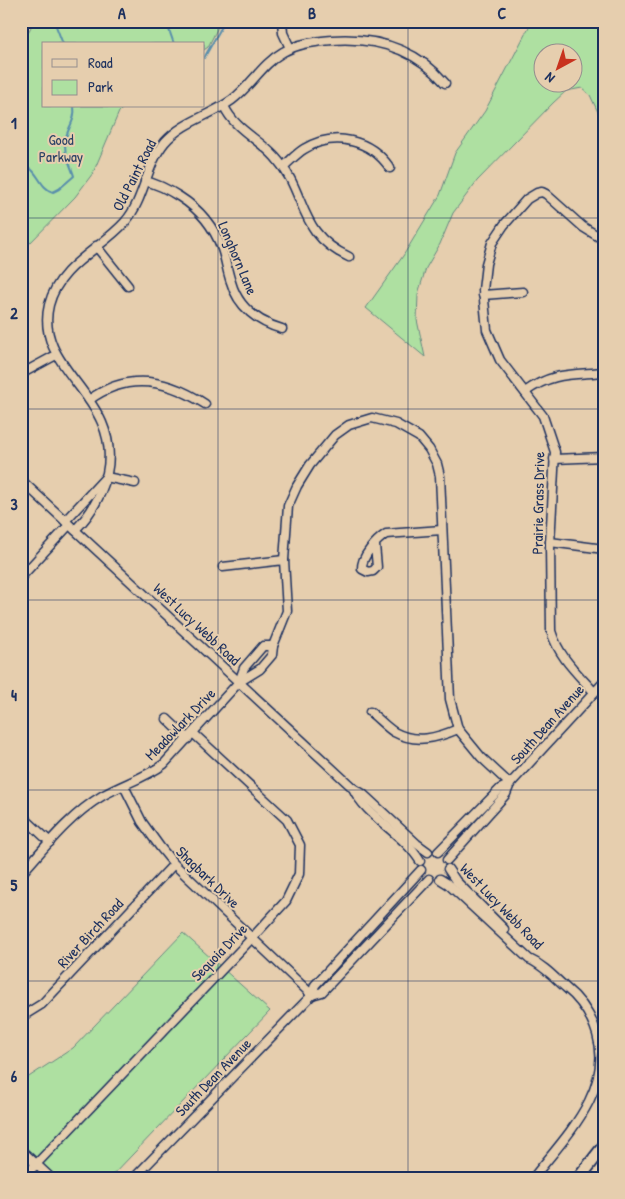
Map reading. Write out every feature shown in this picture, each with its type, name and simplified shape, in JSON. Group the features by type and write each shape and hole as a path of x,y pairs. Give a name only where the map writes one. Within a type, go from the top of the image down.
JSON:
{"highway":[{"path":"579,1178 604,1146"}],"street":[{"path":"282,21 283,32 290,48 318,41 351,39 373,41 406,52 419,59 445,83"},
{"name":"Old Paint Road","path":"70,525 86,518 96,503 106,477 109,462 108,438 101,418 56,355 50,340 48,328 49,306 52,296 70,269 116,231 132,213 158,153 172,135 193,120 224,106 240,94 272,60 290,48"},
{"path":"224,106 238,127 265,148 283,167 314,230 331,247 349,257"},
{"path":"283,167 295,155 314,144 341,139 353,140 369,147 390,168"},
{"name":"Longhorn Lane","path":"145,181 172,192 186,201 204,217 218,239 231,283 240,302 258,319 282,329"},
{"name":"Prairie Grass Drive","path":"594,692 562,657 551,631 550,542 555,452 543,416 500,360 487,330 483,294 486,264 492,243 504,225 527,199 537,193 542,192 583,227 604,240"},
{"path":"96,246 128,286"},
{"path":"483,294 523,292"},
{"path":"21,374 56,355"},
{"path":"525,392 537,383 553,376 604,372"},
{"path":"89,400 107,389 118,385 143,382 162,384 181,390 205,404"},
{"path":"239,682 260,669 272,655 273,646 287,611 284,560 288,506 297,486 310,465 335,434 349,425 372,418 396,424 419,437 429,449 437,464 440,476 450,699 458,729 481,757 510,784"},
{"path":"554,459 604,457"},
{"path":"106,477 135,483"},
{"name":"Old Paint Road","path":"22,574 70,525 106,477"},
{"name":"West Lucy Webb Road","path":"21,480 353,788 363,794 428,852"},
{"path":"375,545 386,534 442,530"},
{"path":"550,542 604,550"},
{"path":"223,567 284,560"},
{"path":"239,682 244,668 263,646 273,646"},
{"name":"Meadowlark Drive","path":"21,874 74,817 88,806 103,796 152,773 164,764 239,682"},
{"name":"South Dean Avenue","path":"447,860 506,794 510,784 604,682"},
{"path":"370,712 394,732 412,738 427,740 439,738 458,729"},
{"name":"Sequoia Drive","path":"24,1178 286,901 299,874 300,844 287,820 191,736 167,719"},
{"name":"South Dean Avenue","path":"438,852 500,789 510,784"},
{"name":"Shagbark Drive","path":"124,786 142,822 174,864 312,994"},
{"name":"West Lucy Webb Road","path":"353,788 358,799 405,843 420,862"},
{"path":"21,815 50,842"},
{"path":"428,852 438,852 443,854 447,860 448,869 446,875 440,879 429,879 420,870 420,862 428,852"},
{"name":"River Birch Road","path":"21,1016 42,1004 174,864"},
{"name":"West Lucy Webb Road","path":"448,869 455,880 533,956 537,963"},
{"name":"South Dean Avenue","path":"134,1178 312,994 315,985 420,870"},
{"name":"South Dean Avenue","path":"312,994 322,992 429,879"},
{"name":"West Lucy Webb Road","path":"440,879 448,884 529,959 537,963 576,995 594,1025 600,1049 596,1085 586,1107 572,1129 533,1178"},
{"path":"21,1150 51,1178"}],"green space":[{"name":"Good Parkway","path":"34,21 221,21 208,47 205,49 205,42 42,42 42,108 123,108 119,112 93,173 75,197 26,247 21,255 21,46"},
{"path":"532,21 597,21 604,31 604,125 590,95 582,88 582,42 532,42 532,92 565,92 477,181 453,213 440,244 426,268 418,294 417,320 425,357 366,308 403,256 440,195 455,153 485,111"},
{"path":"183,933 270,1011 110,1178 21,1178 21,1082 73,1048"}],"waterway":[{"path":"54,21 62,42"},
{"path":"166,21 173,42"},
{"path":"205,56 225,21"},
{"path":"21,166 31,169 44,186 53,192 74,176 65,147 66,137 74,115 74,108"}]}
